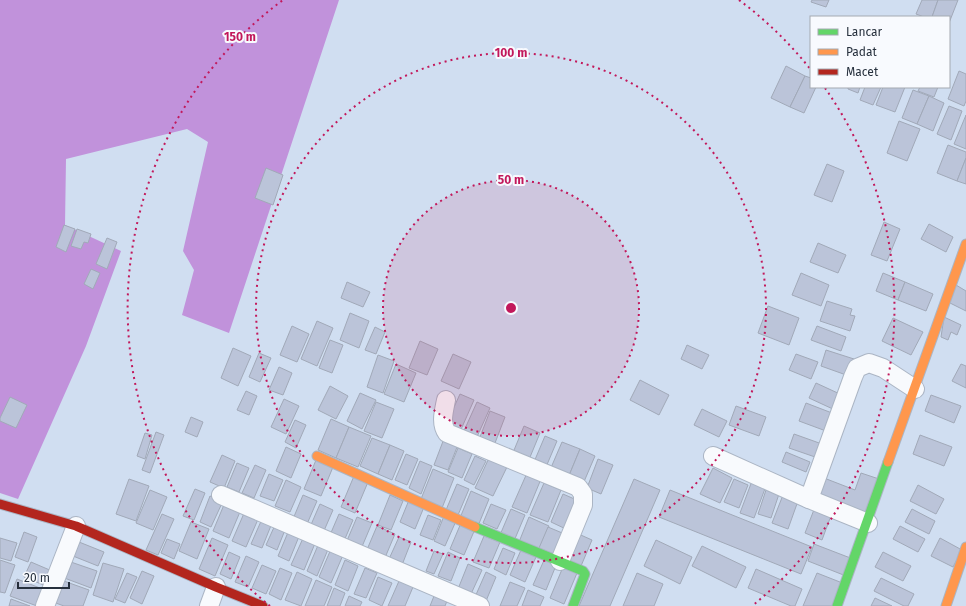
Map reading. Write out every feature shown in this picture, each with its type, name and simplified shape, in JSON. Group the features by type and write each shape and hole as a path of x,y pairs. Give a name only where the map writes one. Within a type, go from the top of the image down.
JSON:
{"street":[{"path":"837,606 868,523 926,354 966,244"},
{"path":"809,499 853,377 858,368 869,363 883,368 915,389"},
{"path":"446,400 442,418 445,431 447,433 578,487 583,494 583,505 560,561"},
{"path":"317,456 492,534 583,570 585,574 573,606"},
{"path":"713,456 809,499 868,523"},
{"path":"221,495 480,606"},
{"path":"0,504 76,526 263,606"},
{"path":"45,606 76,526"},
{"path":"946,606 966,548"},
{"path":"209,606 216,587"}],"shaded area":[{"path":"0,0 339,0 229,333 182,315 194,270 183,251 208,142 187,129 66,159 65,225 121,251 86,346 18,499 0,493"}],"building":[{"path":"812,0 829,0 826,7 811,2"},
{"path":"922,0 938,0 932,16 921,16 916,14"},
{"path":"938,0 958,0 950,20 950,16 932,16"},
{"path":"786,66 805,76 790,107 771,98"},
{"path":"959,71 966,74 966,101 964,106 948,99"},
{"path":"805,76 810,78 810,88 816,88 804,113 790,107"},
{"path":"848,88 860,88 858,93"},
{"path":"865,88 881,88 873,105 860,100"},
{"path":"883,88 905,88 895,112 876,105"},
{"path":"920,88 938,88 934,97 918,91"},
{"path":"913,90 929,96 917,124 902,118"},
{"path":"929,96 944,103 933,131 917,124"},
{"path":"949,106 962,111 951,140 937,134"},
{"path":"966,115 966,149 954,144"},
{"path":"899,121 920,129 907,161 887,153"},
{"path":"948,145 966,152 966,158 957,181 937,173"},
{"path":"966,158 966,184 957,181"},
{"path":"827,164 844,171 832,202 814,195"},
{"path":"266,168 283,175 273,205 255,198"},
{"path":"884,222 900,229 887,261 871,255"},
{"path":"929,224 953,237 946,252 921,239"},
{"path":"64,225 75,229 66,252 56,247"},
{"path":"77,229 91,234 88,243 84,242 81,249 71,246"},
{"path":"107,238 117,242 107,269 96,264"},
{"path":"818,243 846,255 838,273 810,262"},
{"path":"91,269 100,273 93,289 84,284"},
{"path":"801,273 829,285 821,306 792,295"},
{"path":"883,273 905,282 898,300 876,291"},
{"path":"347,282 370,292 363,307 341,298"},
{"path":"905,282 933,294 926,311 898,300"},
{"path":"956,285 966,291 966,311 948,302"},
{"path":"827,301 852,309 850,315 855,316 850,331 820,321"},
{"path":"768,306 799,318 789,345 758,333"},
{"path":"350,313 369,321 359,348 340,340"},
{"path":"944,317 961,325 957,335 951,332 948,340 941,337"},
{"path":"893,318 923,332 911,355 882,341"},
{"path":"317,321 333,328 317,366 301,359"},
{"path":"292,326 309,334 297,362 280,355"},
{"path":"817,326 846,337 841,351 811,340"},
{"path":"375,327 385,332 376,354 365,350"},
{"path":"330,340 343,345 332,373 319,368"},
{"path":"420,341 438,349 427,375 409,368"},
{"path":"687,345 709,355 702,369 681,359"},
{"path":"233,348 251,356 238,386 221,378"},
{"path":"826,350 854,359 849,376 821,366"},
{"path":"259,353 271,358 260,382 249,377"},
{"path":"453,354 471,362 459,389 441,381"},
{"path":"796,354 818,362 811,379 789,370"},
{"path":"378,355 394,361 383,393 367,387"},
{"path":"396,364 416,373 404,402 384,394"},
{"path":"961,364 966,366 966,388 952,381"},
{"path":"279,367 292,373 283,395 269,390"},
{"path":"640,380 669,395 659,415 630,400"},
{"path":"816,383 842,395 835,410 809,398"},
{"path":"330,386 348,396 336,419 318,410"},
{"path":"246,391 257,396 249,415 237,410"},
{"path":"360,393 376,400 362,429 347,421"},
{"path":"460,394 474,400 459,434 445,427"},
{"path":"931,395 961,406 954,423 925,411"},
{"path":"10,397 27,405 16,428 0,421"},
{"path":"284,399 299,406 286,434 271,427"},
{"path":"376,402 394,409 382,438 364,431"},
{"path":"477,402 490,408 476,439 463,433"},
{"path":"806,403 832,413 826,431 799,421"},
{"path":"736,406 766,417 759,436 729,425"},
{"path":"702,409 727,421 719,437 694,425"},
{"path":"490,411 505,417 495,443 480,437"},
{"path":"191,417 203,422 197,437 185,432"},
{"path":"331,419 349,427 336,458 318,450"},
{"path":"295,420 306,425 296,448 285,442"},
{"path":"524,426 540,433 528,462 512,455"},
{"path":"349,427 371,436 358,467 336,458"},
{"path":"156,432 164,435 150,473 142,470"},
{"path":"145,433 152,435 145,459 137,456"},
{"path":"794,434 822,444 818,458 789,448"},
{"path":"920,435 952,447 944,466 913,454"},
{"path":"445,436 459,442 448,470 434,465"},
{"path":"545,436 557,441 546,467 534,462"},
{"path":"372,438 390,445 378,474 360,466"},
{"path":"562,442 580,449 568,478 550,470"},
{"path":"390,445 404,451 392,480 378,474"},
{"path":"286,447 301,454 291,478 276,471"},
{"path":"458,448 472,454 462,478 448,472"},
{"path":"580,449 595,456 583,484 568,478"},
{"path":"786,452 810,462 806,472 782,462"},
{"path":"406,454 418,459 407,485 395,480"},
{"path":"222,455 235,461 224,488 210,482"},
{"path":"475,456 486,461 474,485 464,480"},
{"path":"489,458 507,467 493,496 475,488"},
{"path":"598,459 613,465 601,494 587,488"},
{"path":"316,460 333,467 321,496 304,489"},
{"path":"420,461 432,466 421,494 409,488"},
{"path":"237,463 249,468 239,492 227,487"},
{"path":"255,465 266,470 254,498 242,493"},
{"path":"713,468 732,478 720,503 700,494"},
{"path":"433,469 454,478 442,508 421,499"},
{"path":"527,473 541,479 527,513 512,507"},
{"path":"861,473 882,480 869,518 816,499 824,478 855,490"},
{"path":"269,474 283,480 274,501 260,496"},
{"path":"354,476 368,482 355,513 341,507"},
{"path":"129,479 149,486 136,521 116,514"},
{"path":"634,479 660,490 610,606 579,606"},
{"path":"734,479 748,485 739,508 724,502"},
{"path":"286,480 301,487 290,512 275,506"},
{"path":"752,481 766,486 754,518 740,513"},
{"path":"544,483 561,490 548,522 530,515"},
{"path":"457,484 469,489 458,515 446,510"},
{"path":"918,485 944,499 936,514 910,501"},
{"path":"195,489 205,493 194,520 183,516"},
{"path":"150,490 167,497 153,530 136,523"},
{"path":"670,490 812,547 801,574 659,517"},
{"path":"766,490 779,494 771,518 758,514"},
{"path":"471,491 489,499 478,526 460,518"},
{"path":"563,494 579,501 568,530 551,522"},
{"path":"303,495 317,501 307,524 293,519"},
{"path":"390,495 403,501 391,530 378,525"},
{"path":"783,495 798,501 788,529 772,523"},
{"path":"210,496 223,501 211,527 200,522"},
{"path":"226,500 242,507 229,538 213,531"},
{"path":"409,500 424,507 415,529 400,522"},
{"path":"320,504 333,510 323,533 310,527"},
{"path":"491,504 506,510 497,529 483,523"},
{"path":"815,507 832,513 822,540 805,533"},
{"path":"511,509 525,515 514,541 500,535"},
{"path":"912,509 935,521 929,534 905,522"},
{"path":"245,511 259,517 246,547 232,541"},
{"path":"162,514 174,519 158,555 146,550"},
{"path":"339,514 353,520 344,541 330,535"},
{"path":"428,515 441,520 433,540 420,535"},
{"path":"444,516 456,521 445,546 434,541"},
{"path":"357,517 372,523 361,549 346,543"},
{"path":"529,517 549,526 539,550 519,542"},
{"path":"262,519 272,523 262,548 251,544"},
{"path":"191,522 209,529 197,559 179,551"},
{"path":"461,523 475,529 464,555 450,549"},
{"path":"275,525 285,530 277,550 266,545"},
{"path":"377,526 395,534 384,560 366,552"},
{"path":"900,526 925,539 918,552 893,539"},
{"path":"548,527 567,535 558,556 539,548"},
{"path":"289,530 300,534 289,561 278,556"},
{"path":"24,532 37,537 28,562 15,557"},
{"path":"574,532 592,540 581,566 563,559"},
{"path":"304,536 316,541 304,570 291,565"},
{"path":"484,536 500,542 489,568 473,562"},
{"path":"399,537 411,542 402,565 389,559"},
{"path":"0,538 17,543 11,561 0,558"},
{"path":"212,538 228,545 215,576 199,569"},
{"path":"940,538 962,550 953,567 931,556"},
{"path":"167,539 180,544 174,559 161,553"},
{"path":"74,540 104,552 98,566 68,554"},
{"path":"656,540 692,557 680,584 644,566"},
{"path":"319,543 329,547 317,576 307,571"},
{"path":"814,544 853,559 846,576 808,561"},
{"path":"702,546 746,567 736,588 692,566"},
{"path":"503,548 515,553 506,575 494,569"},
{"path":"331,549 343,555 331,583 319,577"},
{"path":"521,550 536,557 525,582 510,575"},
{"path":"434,551 443,554 434,574 426,571"},
{"path":"229,552 240,557 231,579 220,574"},
{"path":"448,552 460,558 451,581 438,576"},
{"path":"883,552 911,566 903,581 875,567"},
{"path":"246,556 259,562 248,587 235,582"},
{"path":"545,558 557,563 546,590 533,585"},
{"path":"0,560 15,565 5,593 0,592"},
{"path":"65,560 97,571 91,588 59,576"},
{"path":"345,560 358,566 348,591 335,585"},
{"path":"31,562 52,571 46,586 24,577"},
{"path":"103,563 124,569 113,602 93,595"},
{"path":"468,564 482,570 471,594 458,589"},
{"path":"262,565 276,571 266,594 252,588"},
{"path":"563,567 577,573 564,604 550,598"},
{"path":"280,568 292,573 281,600 269,594"},
{"path":"365,568 377,573 366,598 354,594"},
{"path":"756,569 802,589 795,606 791,606 748,588"},
{"path":"142,571 154,576 142,604 130,598"},
{"path":"297,572 312,579 301,606 285,600"},
{"path":"486,572 496,577 486,601 475,597"},
{"path":"127,573 137,577 125,603 115,599"},
{"path":"637,573 663,584 654,606 623,606"},
{"path":"817,573 845,584 836,606 803,606"},
{"path":"378,577 392,583 382,606 369,600"},
{"path":"881,578 914,594 908,606 904,606 874,591"},
{"path":"17,579 45,590 37,606 10,596"},
{"path":"61,580 89,590 83,606 64,606 53,602"},
{"path":"316,580 332,587 324,606 305,606"},
{"path":"399,581 413,587 405,606 388,606"},
{"path":"510,582 525,588 517,606 500,606"},
{"path":"334,588 345,593 340,606 327,606"},
{"path":"528,590 544,597 540,606 522,606"},
{"path":"436,591 449,596 445,606 430,606"},
{"path":"349,596 362,602 360,606 345,606"},
{"path":"875,598 892,606 871,606"},
{"path":"11,599 30,606 9,606"}],"traffic: fast":[{"path":"837,606 888,462"},
{"path":"475,527 583,571 585,574 573,606"}],"traffic: slow":[{"path":"888,462 966,244"},
{"path":"317,456 475,527"},
{"path":"946,606 966,547"}],"traffic: jam":[{"path":"0,504 76,526 263,606"}]}
